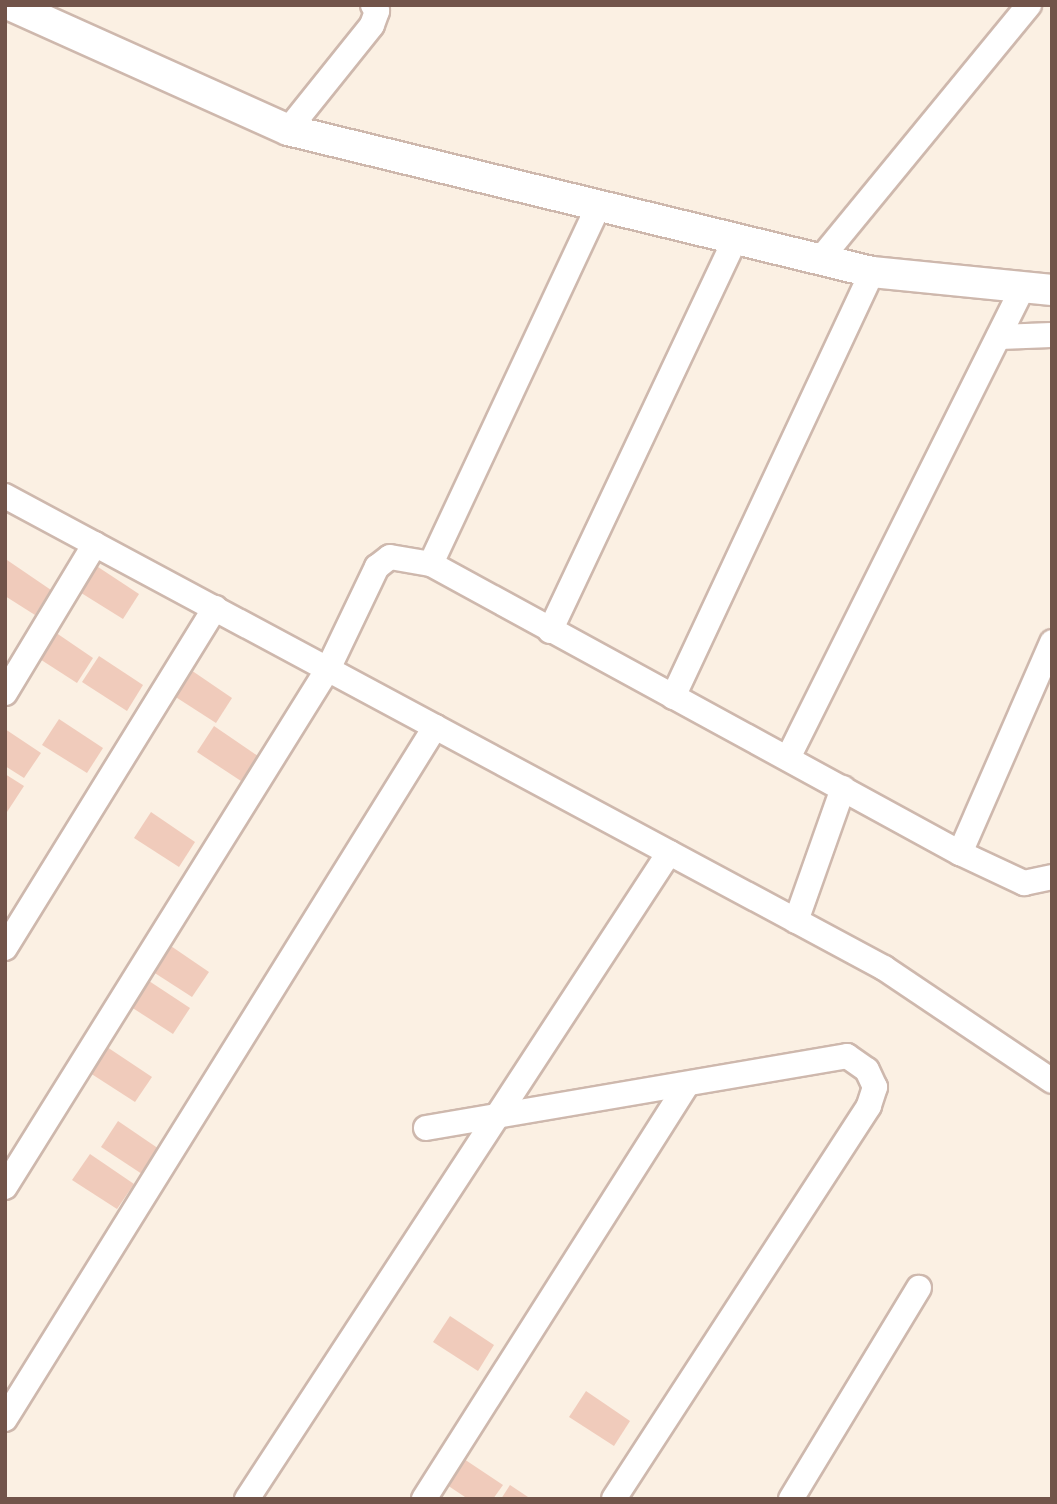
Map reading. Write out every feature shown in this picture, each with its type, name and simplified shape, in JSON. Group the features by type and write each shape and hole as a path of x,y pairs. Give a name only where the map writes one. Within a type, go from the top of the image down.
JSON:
{"street":[{"path":"10,5 288,130 734,242 822,257 872,272 1037,288"},
{"path":"822,257 1029,5"},
{"path":"288,130 378,7"},
{"path":"431,564 598,207"},
{"path":"550,631 734,242"},
{"path":"673,697 872,272"},
{"path":"788,758 999,337 1037,288"},
{"path":"999,337 1052,335"},
{"path":"5,496 329,667 435,727 896,975 1052,1081"},
{"path":"5,693 95,544"},
{"path":"5,1187 329,667 377,567 390,557 431,564 960,853 1024,883 1052,877"},
{"path":"5,948 215,608"},
{"path":"960,853 1045,674 1052,642"},
{"path":"5,1419 435,727"},
{"path":"796,921 843,788"},
{"path":"247,1499 669,853"},
{"path":"426,1128 847,1056 867,1070 875,1087 869,1106 614,1499"},
{"path":"424,1499 687,1084"},
{"path":"791,1499 919,1289"}],"building":[{"path":"7,560 51,590 35,615 5,596"},
{"path":"95,565 139,594 123,619 78,591"},
{"path":"49,628 93,658 77,683 32,654"},
{"path":"99,656 143,685 127,711 82,682"},
{"path":"188,668 232,698 216,723 171,694"},
{"path":"59,719 103,748 87,773 42,745"},
{"path":"214,726 258,756 241,781 197,752"},
{"path":"5,729 41,753 24,778 5,766"},
{"path":"5,774 24,786 7,812 5,810"},
{"path":"151,812 195,842 179,867 134,838"},
{"path":"165,942 209,972 192,997 147,968"},
{"path":"146,979 190,1008 173,1034 128,1005"},
{"path":"107,1047 152,1077 135,1102 90,1073"},
{"path":"118,1121 162,1151 145,1176 101,1147"},
{"path":"90,1154 134,1184 117,1209 72,1180"},
{"path":"450,1316 494,1345 478,1371 433,1342"},
{"path":"586,1391 630,1421 614,1446 569,1417"},
{"path":"458,1455 503,1485 493,1499 468,1499 441,1481"},
{"path":"510,1485 531,1499 501,1499"}]}
